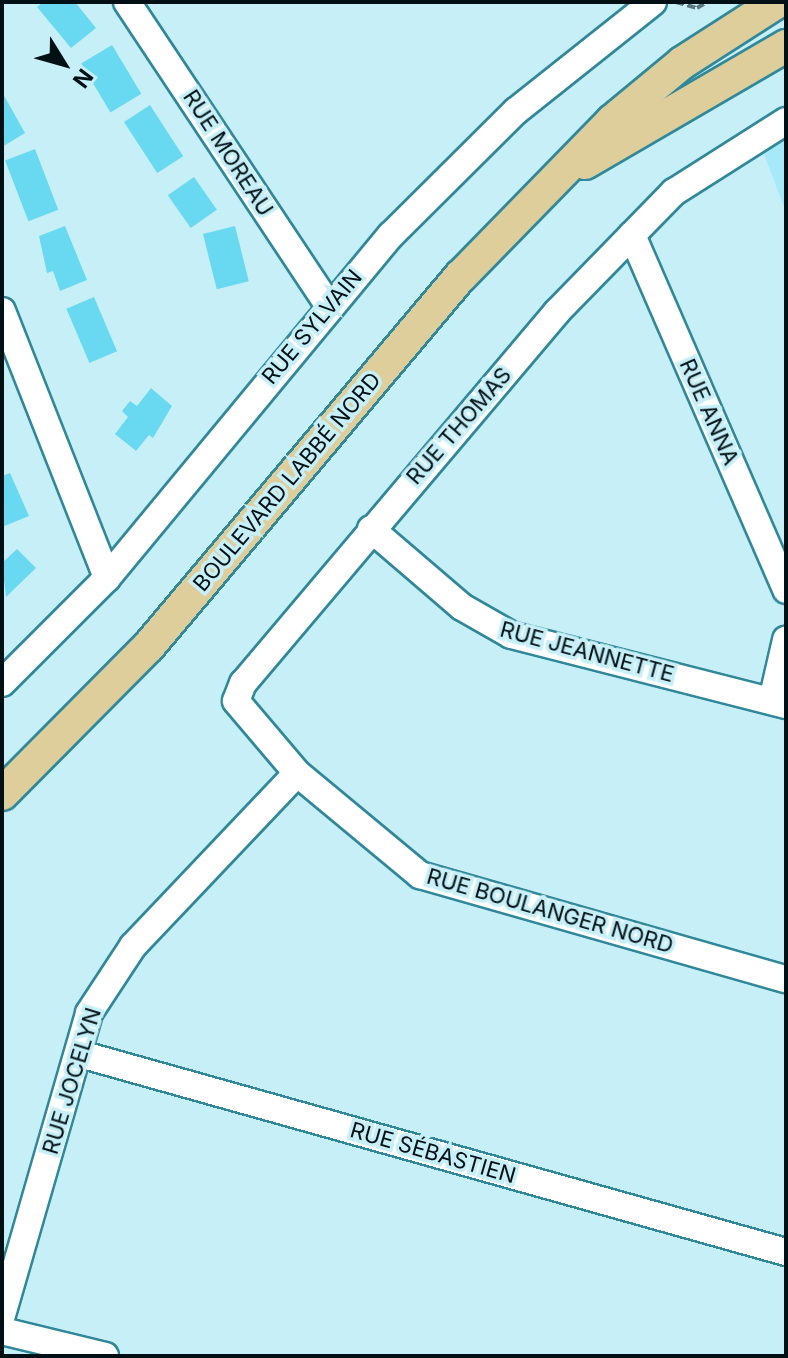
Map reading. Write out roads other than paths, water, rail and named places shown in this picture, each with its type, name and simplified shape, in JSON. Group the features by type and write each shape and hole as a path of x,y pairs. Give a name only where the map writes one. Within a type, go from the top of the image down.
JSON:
{"main road":[{"name":"BOULEVARD LABBÉ NORD","path":"2,794 149,646 461,276 572,170 612,121 682,63 777,2"},
{"name":"BOULEVARD LABBÉ NORD","path":"572,170 786,46"}],"street":[{"name":"RUE MOREAU","path":"127,2 328,305"},
{"name":"RUE SYLVAIN","path":"2,683 107,578 328,305 516,111 653,2"},
{"name":"RUE THOMAS","path":"297,773 236,701 243,683 557,312 632,235 713,162 786,121"},
{"name":"RUE ANNA","path":"632,235 786,590"},
{"path":"2,311 8,340 107,578"},
{"name":"RUE JEANNETTE","path":"371,529 462,607 511,635 779,703"},
{"path":"779,703 786,640"},
{"name":"RUE BOULANGER NORD","path":"297,773 420,875 786,979"},
{"name":"RUE JOCELYN","path":"2,1315 80,1054 89,1013 133,946 297,773"},
{"name":"RUE SÉBASTIEN","path":"80,1054 786,1252"},
{"path":"2,1331 105,1356"}]}
